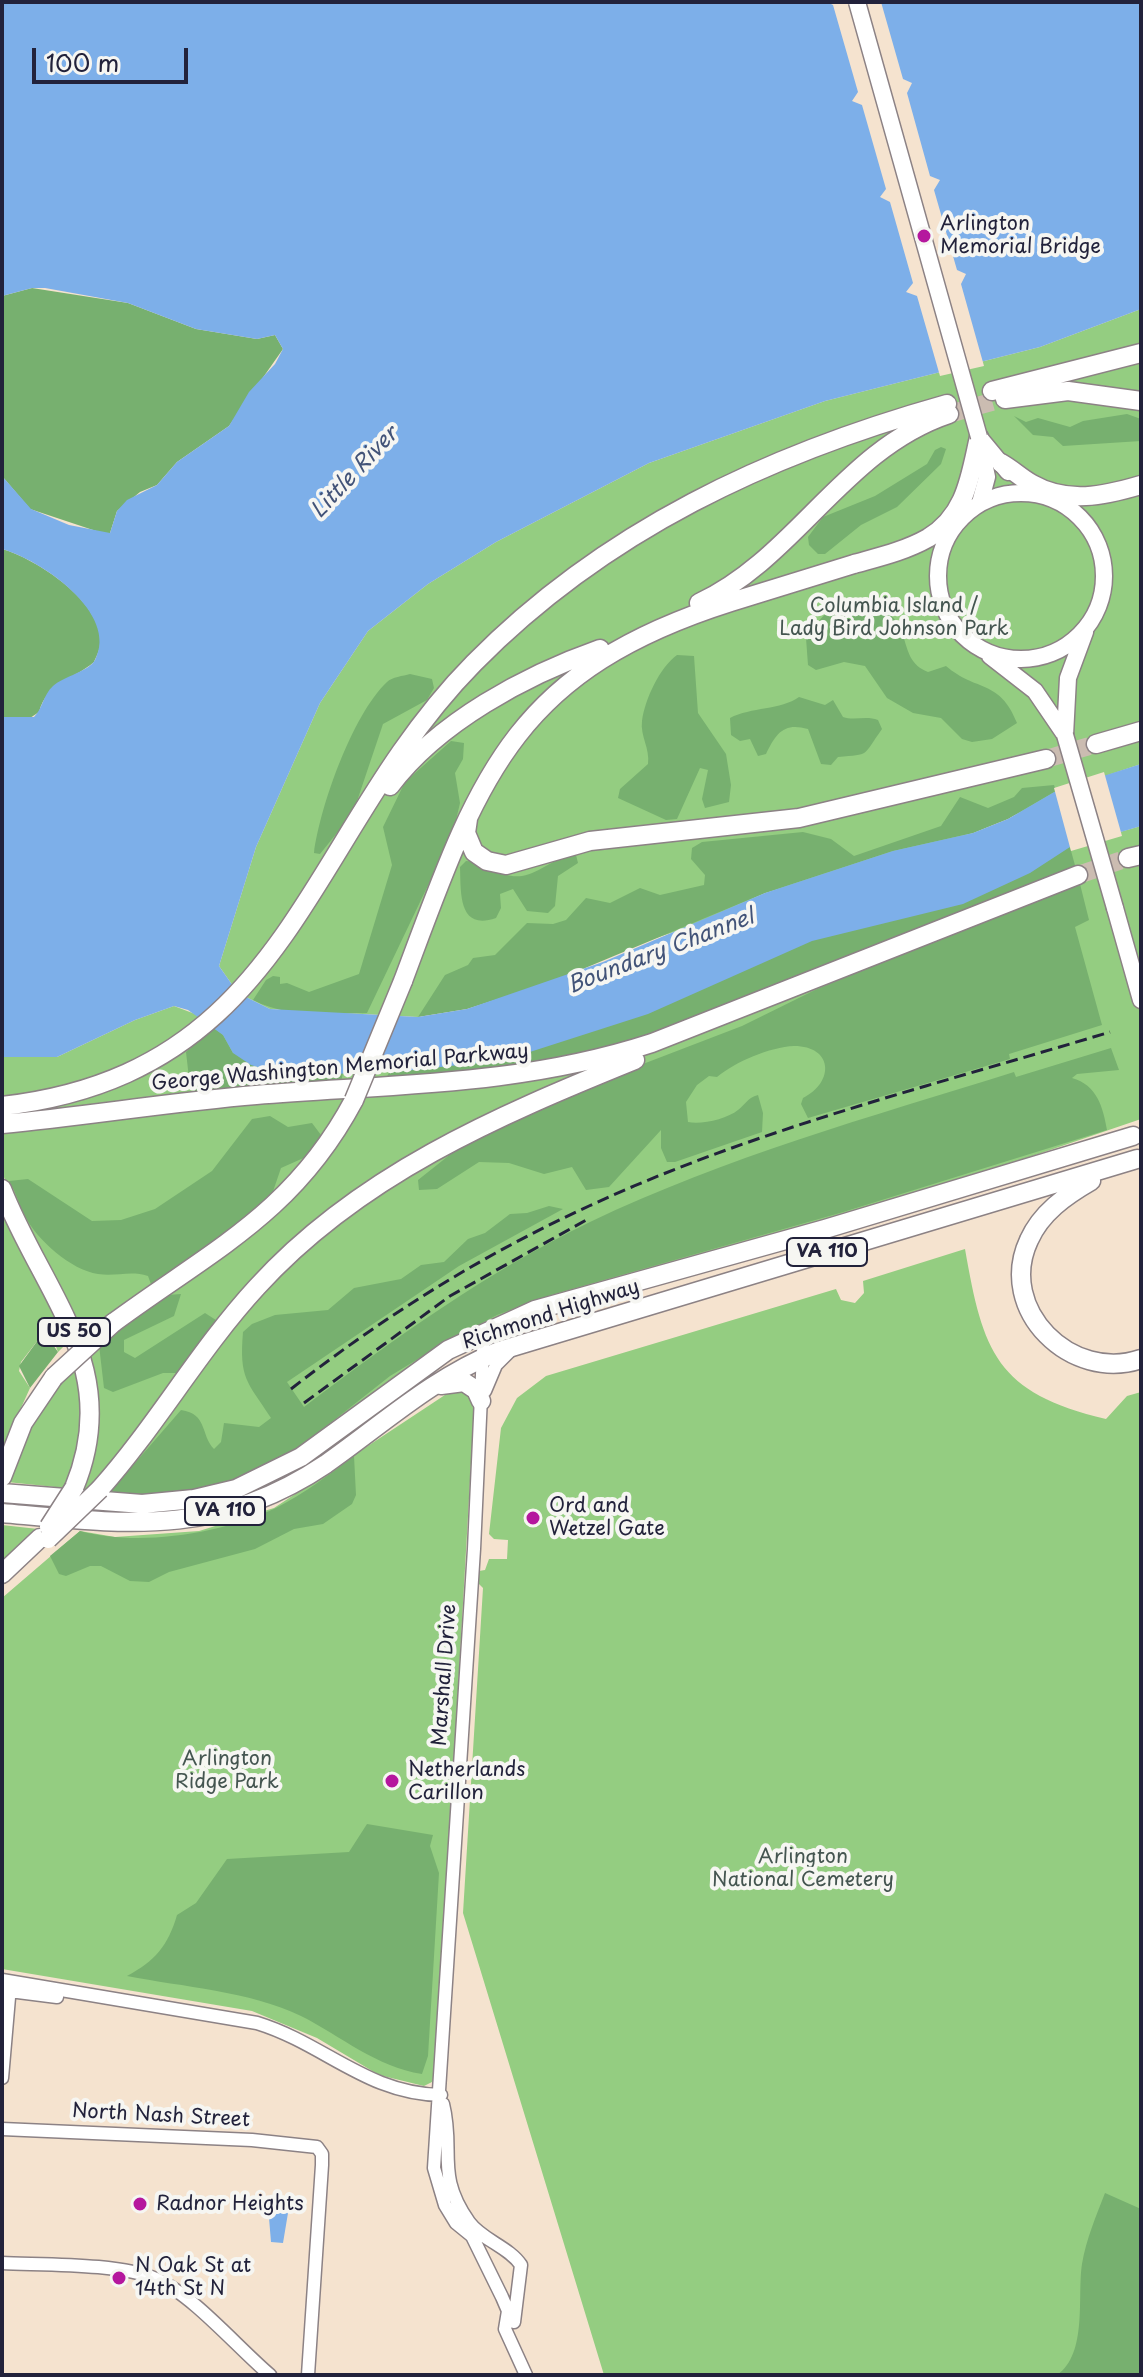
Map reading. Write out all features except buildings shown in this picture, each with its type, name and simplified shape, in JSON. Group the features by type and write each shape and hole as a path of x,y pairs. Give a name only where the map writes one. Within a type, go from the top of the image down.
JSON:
{"highway":[{"path":"1141,353 994,396 1057,391 1141,401"},
{"name":"George Washington Memorial Parkway","path":"2,1106 48,1099 110,1080 156,1057 202,1028 243,989 273,954 319,885 388,769 429,712 490,647 560,587 617,545 722,485 839,436 948,409 865,460 760,562 725,589 657,629"},
{"path":"2,1477 23,1423 54,1377 113,1323 277,1204 319,1157 354,1100 403,981 450,853 502,755 543,705 589,666 657,629 746,597 895,552 928,538 953,517 970,484 979,437"},
{"path":"1001,463 1031,484 1059,494 1091,497 1135,487"},
{"path":"1072,510 1107,502 1135,487"},
{"path":"895,552 921,550 953,528"},
{"path":"319,885 401,772 443,731 528,682 597,649 630,641"},
{"path":"1096,744 1141,731"},
{"path":"472,809 466,826 470,845 487,861 506,865 590,841 799,818 1046,759"},
{"name":"George Washington Memorial Parkway","path":"2,1124 229,1097 526,1075 603,1059 711,1020 1078,875"},
{"path":"44,1538 100,1489 149,1432 246,1300 296,1249 346,1208 461,1136 540,1099 667,1047 711,1020"},
{"name":"Richmond Highway","path":"2,1493 142,1504 194,1499 236,1489 301,1457 411,1374 484,1331 579,1295 825,1229 1133,1136"},
{"name":"Richmond Highway","path":"2,1513 154,1524 231,1510 271,1495 308,1475 416,1395 483,1358 517,1345 1137,1159 1089,1182 1053,1206 1029,1240 1021,1272 1030,1315 1052,1342 1084,1359 1100,1363 1141,1359"},
{"name":"US 50","path":"2,1189 27,1245 76,1336 87,1370 91,1401 89,1444 74,1488 44,1538 2,1574"},
{"path":"416,1395 458,1381 472,1386 481,1401"}],"main road":[{"path":"857,2 979,437 987,477 980,503"},
{"path":"979,437 1020,485 1072,510 1095,537 1104,570 1102,595 1070,670 1063,728"},
{"path":"1044,498 1012,495 980,503 953,528 940,563 939,600 955,629 1027,683 1063,728 1141,1000"},
{"path":"982,650 1011,657 1039,654 1067,643 1088,627"}],"street":[{"name":"Marshall Drive","path":"484,1331 441,2095 434,2154 445,2205 456,2223 472,2236 502,2297 508,2311 505,2329 526,2375"},
{"name":"Marshall Drive","path":"481,1401 496,1365 517,1345"},
{"path":"2,2078 6,1986 257,2023 296,2037 381,2086 441,2095"},
{"name":"Marshall Drive","path":"441,2095 447,2121 446,2169 455,2196 471,2225 521,2265 511,2341"},
{"name":"North Nash Street","path":"2,2129 252,2140 317,2147 322,2154 322,2165 308,2375"},
{"path":"2,2263 133,2273 158,2280 182,2296 270,2375"}],"green space":[{"path":"32,288 128,303 196,329 257,339 275,335 283,349 229,426 177,462 157,485 140,492 117,511 110,533 102,533 30,509 2,476 2,296"},
{"name":"Columbia Island / Lady Bird Johnson Park","path":"1141,309 1141,764 1102,777 973,833 765,893 689,927 418,1017 270,1009 238,993 219,966 256,847 320,703 368,631 428,584 496,542 649,463 825,401 1040,347"},
{"path":"1127,414 1141,419 1141,441 1063,446 1053,437 1033,435 1014,416 1026,422 1038,418 1070,427 1083,421"},
{"path":"941,447 946,449 941,464 897,507 861,525 825,554 818,554 809,545 808,537 823,517 875,496 927,464 935,450"},
{"path":"2,549 32,562 65,584 80,598 99,629 100,646 94,662 54,688 39,712 30,718 2,717"},
{"path":"864,598 893,617 917,666 928,672 946,666 995,692 1003,699 1017,723 992,739 972,742 962,739 941,718 913,713 887,698 865,666 844,662 816,670 808,665 806,638 818,622 837,605"},
{"path":"677,655 694,656 698,713 726,754 731,785 729,802 705,808 702,799 708,770 700,768 677,819 666,820 618,798 620,789 648,764 642,726 644,712 659,675"},
{"path":"410,674 432,679 434,688 427,700 383,724 353,813 320,854 314,853 323,812 350,738 374,697 387,682"},
{"path":"799,697 825,705 833,700 843,717 878,720 882,729 865,752 838,757 831,765 821,764 808,729 787,728 773,740 766,754 758,756 750,739 740,741 731,735 730,718"},
{"path":"451,741 464,743 463,759 455,773 460,803 453,833 367,1013 294,1012 253,1000 266,980 273,976 280,977 280,984 287,983 309,992 359,974 392,865 383,827 405,782"},
{"path":"1054,785 1056,791 1008,819 973,833 893,851 765,893 554,981 467,1009 418,1017 445,975 468,965 473,958 495,955 527,923 553,924 566,920 586,898 610,903 640,888 660,895 704,885 705,875 691,859 692,848 702,842 803,832 831,839 854,856 941,826 960,797 988,808 1014,797 1022,788"},
{"path":"1141,826 1141,1119 804,1234 484,1331 256,1481 114,1503 74,1488 91,1401 2,1172 2,1057 57,1057 135,1020 174,1006 316,1060"},
{"path":"1070,847 1076,869 622,1046 557,1065 385,1080 390,1071 404,1071"},
{"path":"576,855 578,863 558,876 555,906 548,913 527,911 513,889 500,894 501,908 496,918 484,921 474,919 464,907 460,867 466,861 507,875 522,876 561,858"},
{"path":"1079,880 1089,920 1075,927 1102,1025 1009,1054 1010,1059 808,1118 801,1104 803,1098 821,1083 825,1066 822,1058 807,1048 774,1049 743,1061 717,1077 709,1076 697,1085 686,1102 688,1122 700,1123 727,1116 758,1095 763,1113 762,1132 675,1162 667,1162 661,1148 661,1130 609,1187 586,1190 572,1167 544,1174 509,1163 479,1162 437,1189 419,1190 418,1180 476,1134 583,1087 742,1026 815,990"},
{"path":"214,1028 223,1035 233,1053 343,1073 341,1082 200,1094 190,1087 186,1052"},
{"path":"1111,1048 1119,1070 1077,1074 1072,1078 1093,1091 1101,1105 1107,1130 840,1213 551,1295 497,1315 443,1344 390,1376 300,1447 256,1472 211,1487 160,1495 109,1493 181,1410 190,1412 200,1420 214,1449 221,1442 224,1423 259,1427 271,1418 246,1379 244,1370 243,1332 252,1324 275,1315 328,1310 354,1288 401,1279 421,1265 444,1262 468,1239 485,1233 510,1214 527,1213 549,1206 563,1209 459,1266 287,1382 304,1407 407,1331 478,1284 552,1241 641,1199 693,1177 852,1122 1014,1072 1016,1077"},
{"path":"270,1116 288,1127 312,1123 324,1139 308,1156 281,1168 267,1209 152,1287 148,1276 98,1274 66,1260 46,1244 30,1225 9,1181 28,1179 92,1221 121,1220 155,1209 212,1171 252,1119"},
{"path":"2,1209 23,1257 70,1340 58,1352 55,1344 38,1340 21,1362 19,1371 30,1388 2,1450"},
{"name":"Arlington National Cemetery","path":"965,1249 979,1315 989,1341 1001,1363 1018,1381 1040,1396 1106,1419 1127,1396 1141,1392 1141,2375 604,2375 463,1913 483,1588 479,1584 479,1571 485,1570 489,1559 507,1559 508,1540 494,1539 489,1534 501,1428 517,1398 546,1376 836,1289 841,1300 855,1303 864,1293 863,1281"},
{"path":"181,1294 174,1316 124,1340 124,1352 135,1358 205,1313 219,1322 180,1373 163,1373 113,1392 104,1388 99,1345 168,1295"},
{"path":"38,1340 51,1342 58,1352 30,1388 19,1366"},
{"path":"79,1362 81,1444 65,1488 7,1482 36,1418 55,1389"},
{"name":"Arlington Ridge Park","path":"454,1389 469,1393 474,1411 436,2074 432,2082 424,2086 379,2075 317,2038 252,2011 2,1969 2,1598 80,1531 115,1537 199,1531 274,1508"},
{"path":"354,1456 356,1495 352,1504 323,1524 294,1529 255,1549 169,1572 149,1582 130,1581 101,1566 90,1566 66,1576 59,1574 50,1556 80,1531 103,1536 153,1538 230,1525 296,1497"},
{"path":"2,1525 38,1529 24,1547 2,1566"},
{"path":"367,1824 433,1835 430,1846 439,1873 428,2056 422,2074 389,2065 301,2016 260,2001 127,1976 159,1952 177,1915 196,1903 227,1859 349,1852"},
{"path":"1105,2193 1141,2209 1141,2375 1057,2375 1067,2366 1077,2339 1082,2264"}],"water":[{"path":"2,2 1141,2 1141,309 1040,347 825,401 649,463 496,542 428,584 368,631 320,703 256,847 219,966 238,993 270,1009 418,1017 467,1009 603,962 765,893 893,851 973,833 1008,819 1056,791 1141,764 1141,826 1070,847 1030,873 963,904 812,941 648,1014 505,1060 404,1071 286,1076 251,1065 233,1053 223,1035 188,1010 174,1006 135,1020 57,1057 2,1057 2,717 34,717 53,686 92,664 100,642 96,624 72,591 36,564 2,549 2,476 31,509 69,525 110,533 117,511 127,500 157,485 177,462 229,426 249,392 275,364 283,349 275,335 257,339 196,329 128,303 45,288 2,296"},
{"path":"268,2206 289,2207 283,2243 271,2242"}],"pier":[{"name":"Arlington Memorial Bridge","path":"827,2 881,2 903,79 912,83 907,93 930,176 940,180 934,190 957,270 966,274 961,284 984,366 940,376 917,296 906,292 913,283 890,202 880,197 886,189 862,105 852,101 858,92 833,5"},
{"path":"1104,772 1122,836 1071,851 1054,788"}],"tunnel":[{"path":"949,414 995,401"},
{"path":"1046,759 1096,744"},
{"path":"1078,875 1128,858"}],"railway":[{"path":"291,1389 361,1337 434,1289 510,1245 589,1206 781,1131 1110,1032"},
{"path":"304,1403 450,1296 588,1219"}],"place":[{"name":"Arlington Memorial Bridge","path":"924,236"},
{"name":"Ord and Wetzel Gate","path":"533,1518"},
{"name":"Netherlands Carillon","path":"392,1781"},
{"name":"Radnor Heights","path":"140,2204"},
{"name":"N Oak St at 14th St N","path":"119,2278"}],"water label":[{"name":"Little River","path":"355,473"},
{"name":"Boundary Channel","path":"661,952"}]}
